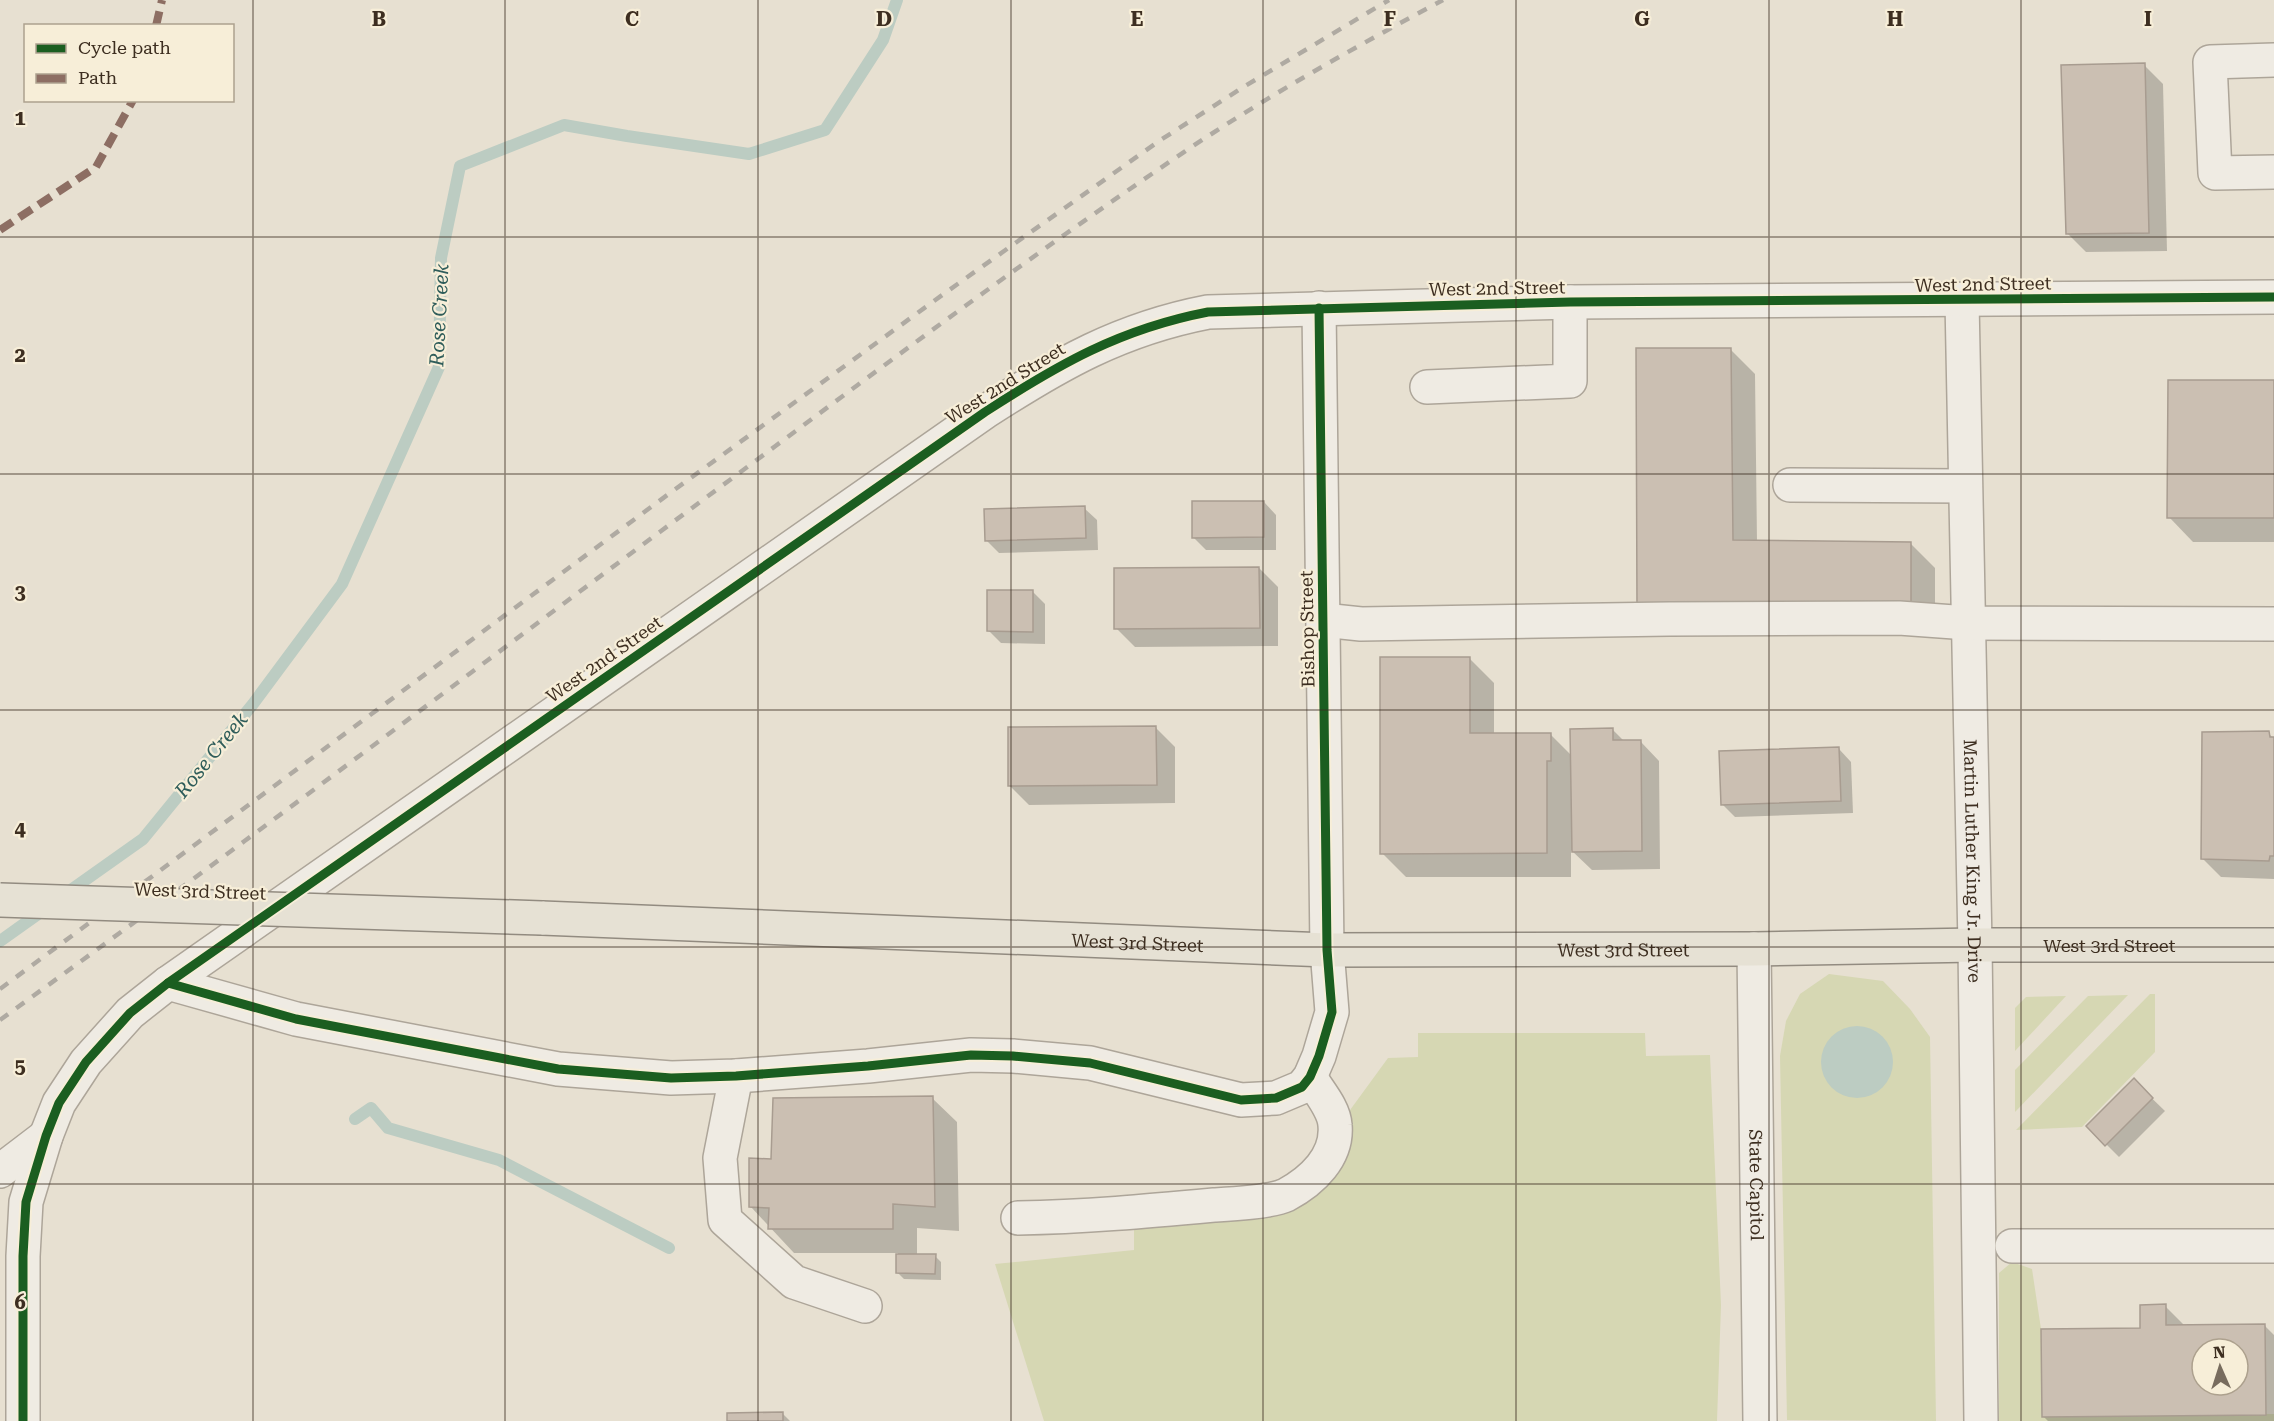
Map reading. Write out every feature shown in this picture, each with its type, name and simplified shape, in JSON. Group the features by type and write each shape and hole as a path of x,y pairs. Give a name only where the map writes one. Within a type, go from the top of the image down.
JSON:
{"main road":[{"name":"West 3rd Street","path":"0,900 542,918 1327,950 1754,950 1975,945 2274,945"}],"street":[{"path":"2274,60 2210,62 2215,173 2274,172"},
{"name":"West 2nd Street","path":"23,1421 23,1256 26,1202 59,1102 86,1062 130,1013 168,983 956,433 1044,374 1088,351 1131,332 1176,318 1208,312 1570,302 2274,297"},
{"name":"Martin Luther King Jr. Drive","path":"1962,301 1975,945 1981,1421"},
{"path":"1427,387 1570,381 1570,302"},
{"name":"Bishop Street","path":"1310,1077 1332,1012 1327,950 1319,308"},
{"path":"1790,485 1965,486"},
{"path":"1323,620 1361,624 1899,618 1968,623 2274,624"},
{"name":"State Capitol","path":"1754,950 1760,1421"},
{"path":"168,983 296,1019 558,1069 671,1078 736,1076 868,1066 971,1055 1013,1056 1090,1063 1241,1100 1276,1098 1302,1087 1310,1077 1328,1106 1335,1125 1331,1154 1315,1175 1284,1196 1241,1203 1090,1216 1018,1218"},
{"path":"736,1076 720,1158 725,1220 794,1282 866,1306"},
{"path":"0,1171 46,1136"},
{"path":"2012,1246 2274,1246"}],"green space":[{"path":"1829,974 1883,981 1910,1009 1930,1037 1936,1421 1787,1420 1780,1056 1786,1021 1800,994"},
{"path":"2150,994 2155,994 2155,1052 2082,1127 2016,1130"},
{"path":"2128,995 2015,1112 2015,1070 2088,996"},
{"path":"2066,996 2015,1051 2015,1008 2026,997"},
{"path":"1418,1033 1645,1033 1646,1056 1710,1055 1721,1305 1717,1421 1044,1421 995,1264 1134,1250 1134,1222 1284,1196 1388,1058 1418,1057"},
{"path":"2012,1262 2032,1269 2041,1329 2042,1417 2274,1414 2274,1421 1999,1421 1999,1273"}],"shaded area":[{"path":"1857,1026 1877,1032 1887,1042 1893,1062 1887,1082 1877,1092 1857,1098 1837,1092 1827,1082 1821,1062 1827,1042 1837,1032"}],"building":[{"path":"2145,63 2149,233 2066,234 2061,65"},
{"path":"1636,348 1731,348 1733,540 1911,542 1911,607 1637,607"},
{"path":"2168,380 2274,380 2274,518 2167,518"},
{"path":"1192,501 1264,501 1264,537 1192,538"},
{"path":"1085,506 1086,538 985,541 984,509"},
{"path":"1259,567 1260,628 1114,629 1114,568"},
{"path":"987,590 1033,590 1033,632 987,631"},
{"path":"1380,657 1470,657 1470,733 1551,733 1551,761 1547,761 1547,853 1380,854"},
{"path":"1156,726 1157,785 1008,786 1008,727"},
{"path":"1613,728 1613,740 1641,740 1642,851 1572,852 1570,729"},
{"path":"2269,731 2270,737 2274,737 2274,856 2270,856 2269,861 2201,859 2202,732"},
{"path":"1839,747 1841,801 1721,805 1719,751"},
{"path":"2134,1078 2153,1098 2105,1146 2086,1126"},
{"path":"933,1096 935,1207 893,1204 893,1229 768,1229 769,1208 749,1207 749,1158 771,1159 773,1098"},
{"path":"896,1254 936,1254 935,1274 896,1273"},
{"path":"2166,1304 2166,1325 2265,1324 2266,1415 2042,1417 2041,1329 2140,1328 2140,1305"},
{"path":"783,1412 783,1421 727,1421 727,1413"}],"waterway":[{"name":"Rose Creek","path":"64,895 143,839 253,704 342,584 439,367 441,258 460,166 564,125 749,154 825,130 883,40 897,0"},
{"name":"Rose Creek","path":"0,941 45,909"},
{"path":"355,1119 371,1108 388,1128 499,1160 669,1248"}],"railway":[{"path":"0,989 670,493 945,293 1159,141 1245,86 1389,0"},
{"path":"0,1020 913,344 1078,225 1190,148 1252,109 1443,0"}],"marked path":[{"path":"156,24 162,0"},
{"path":"0,230 96,167 132,102"}],"cycle path":[{"path":"23,1421 23,1256 26,1202 46,1136 59,1103 86,1062 130,1013 168,983 985,412 1091,350 1146,328 1208,312 1570,302 2274,297"},
{"path":"168,983 296,1019 558,1069 671,1078 736,1076 868,1066 971,1055 1013,1056 1090,1063 1241,1100 1276,1098 1302,1087 1310,1077 1319,1056 1332,1012 1327,950 1319,308"}]}
